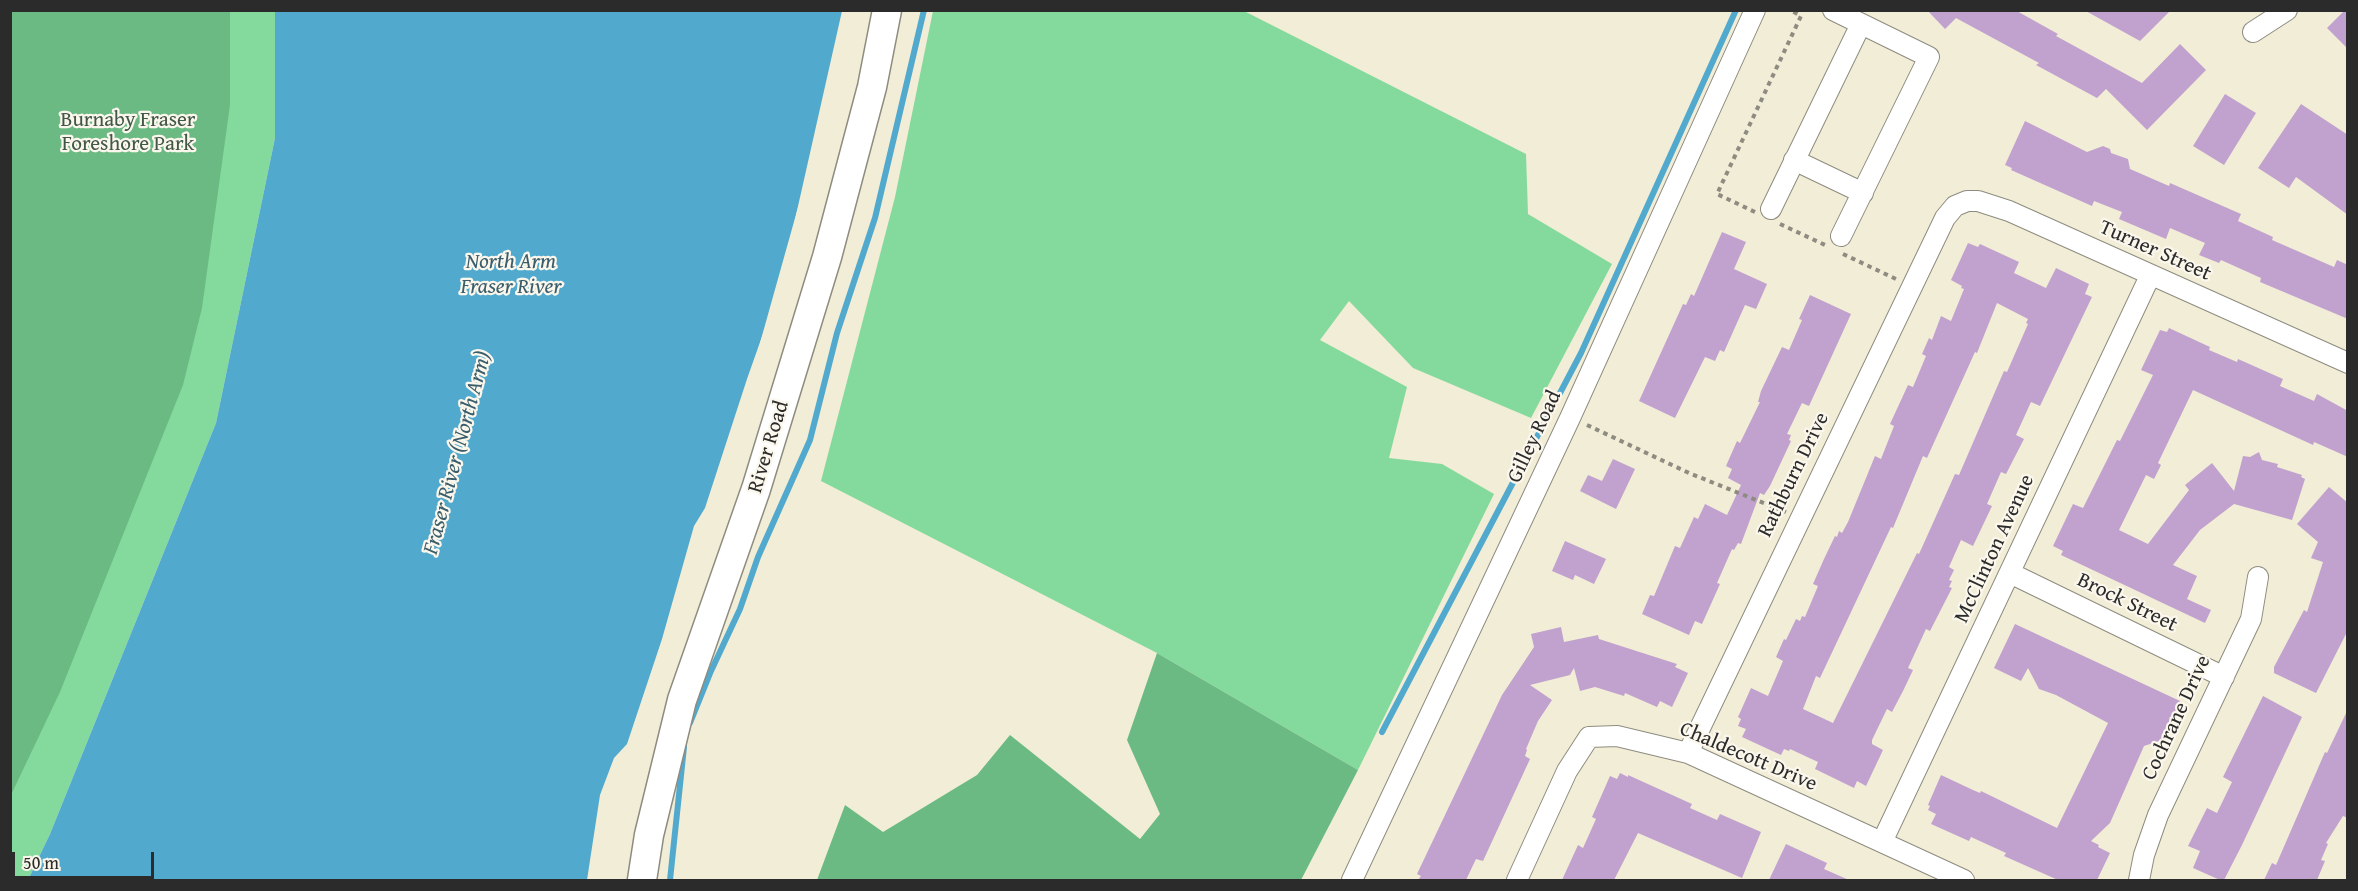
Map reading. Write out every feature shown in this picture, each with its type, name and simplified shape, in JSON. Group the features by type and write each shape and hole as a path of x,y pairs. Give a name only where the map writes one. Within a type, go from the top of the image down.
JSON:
{"street":[{"name":"River Road","path":"642,880 649,835 682,700 756,489 827,257 872,87 887,10"},
{"name":"Gilley Road","path":"1352,880 1570,418 1755,10"},
{"path":"1833,10 1929,57 1841,236"},
{"path":"2253,32 2287,10"},
{"path":"1771,209 1862,24"},
{"path":"1794,160 1863,193"},
{"name":"Turner Street","path":"1945,218 1955,206 1967,201 1985,202 2348,363"},
{"name":"Rathburn Drive","path":"1688,753 1945,218"},
{"name":"McClinton Avenue","path":"1882,842 2150,276"},
{"name":"Brock Street","path":"2010,573 2224,677"},
{"name":"Cochrane Drive","path":"2139,880 2144,855 2158,815 2251,619 2258,577"},
{"name":"Chaldecott Drive","path":"1517,880 1567,771 1589,737 1617,736 1688,753 1964,880"}],"path":[{"path":"1570,418 1689,473 1801,518"}],"green space":[{"name":"Burnaby Fraser Foreshore Park","path":"11,10 230,11 230,105 202,308 183,385 60,692 11,795"},
{"name":"Burnaby Fraser Foreshore Park","path":"10,11 275,11 275,138 216,423 50,834 28,880 10,880"},
{"path":"933,11 1244,11 1526,154 1528,214 1612,264 1531,418 1413,368 1349,301 1320,340 1407,387 1389,458 1442,464 1494,494 1358,770 1157,653 821,481 895,197"},
{"path":"1157,653 1358,770 1301,880 817,880 845,805 883,832 977,775 1010,735 1140,839 1160,814 1127,740"}],"water":[{"name":"North Arm Fraser River","path":"275,11 853,11 753,368 597,880 28,880 50,834 216,423 275,138"}],"pier":[{"path":"856,10 785,264 842,11"},
{"path":"777,294 756,369 603,862 600,880 587,880 600,795 614,758 627,744 662,639 694,526 705,508"}],"building":[{"path":"1927,10 2015,10 2058,34 2056,36 2142,83 2180,44 2206,70 2147,130 2106,89 2097,98 2036,65 2039,63 1956,18 1945,29"},
{"path":"2084,10 2171,10 2140,41"},
{"path":"2345,10 2348,10 2348,49 2327,28"},
{"path":"2225,94 2256,113 2224,165 2193,146"},
{"path":"2301,104 2348,135 2348,215 2296,177 2289,188 2258,168"},
{"path":"2025,121 2087,152 2103,146 2110,149 2111,153 2128,159 2130,169 2169,186 2170,183 2241,214 2238,221 2273,237 2272,240 2334,267 2337,260 2348,265 2348,319 2260,282 2261,278 2221,260 2219,263 2199,255 2205,243 2170,228 2166,239 2119,219 2122,212 2094,201 2092,206 2011,170 2012,168 2005,165"},
{"path":"1722,232 1746,242 1734,269 1767,284 1756,309 1745,305 1724,352 1720,350 1715,361 1705,357 1675,418 1639,401 1683,304 1686,305 1691,294 1694,296"},
{"path":"1968,243 1978,247 1980,244 2019,262 2014,273 2046,288 2056,268 2089,284 2085,294 2092,297 2040,406 2031,402 2016,435 2024,439 2006,474 2001,472 1987,504 1992,506 1973,546 1961,540 1949,567 1954,570 1949,580 1952,581 1949,587 1952,588 1930,631 1926,629 1908,668 1913,670 1892,712 1887,709 1872,740 1872,744 1883,750 1866,786 1857,781 1854,788 1815,769 1818,762 1790,749 1789,751 1784,749 1781,755 1742,737 1746,729 1738,726 1741,719 1738,717 1751,688 1768,696 1783,661 1776,657 1784,639 1786,640 1796,619 1800,621 1802,616 1805,617 1818,586 1813,584 1824,559 1835,536 1837,537 1839,531 1842,533 1848,522 1875,456 1881,459 1894,426 1890,424 1908,385 1913,387 1926,356 1922,354 1929,338 1932,340 1941,316 1951,321 1964,289 1951,280","holes":["1997,303 2028,319 2026,323 2028,324 2007,372 2004,371 1959,475 1955,474 1919,554 1917,553 1833,723 1803,709 1816,676 1820,678 1891,527 1893,528 1923,456 1927,458 1975,352 1977,353"]},
{"path":"1810,295 1851,314 1809,406 1802,403 1787,434 1791,435 1789,440 1791,441 1770,486 1764,495 1760,493 1741,544 1738,543 1734,550 1732,549 1717,583 1720,584 1702,624 1695,621 1689,635 1642,614 1650,595 1654,596 1675,546 1680,548 1694,517 1698,519 1705,504 1727,515 1741,485 1728,478 1732,469 1726,466 1737,441 1740,443 1760,402 1758,402 1761,391 1782,347 1789,350"},
{"path":"2169,328 2210,347 2209,350 2237,362 2238,359 2283,379 2280,386 2314,401 2317,394 2348,411 2348,457 2314,442 2313,445 2193,390 2158,463 2161,465 2154,479 2146,475 2119,530 2148,544 2189,490 2185,485 2212,463 2234,491 2243,456 2250,457 2259,452 2262,460 2278,464 2277,467 2302,475 2301,477 2305,479 2292,520 2234,504 2200,530 2173,565 2197,576 2187,599 2211,610 2205,623 2061,555 2063,551 2053,546 2073,504 2083,508 2117,440 2120,441 2153,375 2141,370 2160,330 2167,332"},
{"path":"1613,459 1635,469 1616,509 1580,491 1588,475 1602,481"},
{"path":"2329,487 2348,503 2348,630 2316,693 2274,673 2274,667 2304,610 2307,612 2323,562 2311,558 2318,542 2297,524"},
{"path":"1565,541 1606,559 1594,584 1575,575 1573,580 1552,571"},
{"path":"2015,624 2180,701 2162,740 2144,746 2110,823 2091,841 2110,853 2097,880 2058,880 2004,856 2006,853 1971,837 1969,841 1931,824 1936,814 1928,810 1930,806 1928,805 1941,775 1980,793 1981,791 2057,828 2108,723 2056,695 2039,689 2028,668 2021,681 1994,668"},
{"path":"1561,627 1564,642 1598,635 1599,639 1677,664 1675,667 1688,673 1672,707 1660,701 1657,707 1625,693 1624,696 1595,687 1580,691 1574,668 1570,675 1530,685 1552,700 1538,721 1526,749 1525,756 1530,759 1483,861 1476,859 1466,880 1418,880 1421,876 1417,874 1502,695 1534,647 1531,634"},
{"path":"2263,696 2302,717 2242,845 2224,880 2220,880 2193,868 2200,851 2188,846 2207,808 2217,813 2232,782 2223,777"},
{"path":"2348,709 2348,818 2343,816 2326,843 2328,844 2321,860 2325,861 2317,880 2264,880 2272,863 2276,865 2325,752 2327,753"},
{"path":"1620,773 1692,804 1690,808 1717,820 1720,814 1761,832 1742,878 1638,833 1614,880 1562,880 1578,845 1583,848 1596,819 1592,817 1610,776 1617,779"},
{"path":"1786,844 1827,863 1824,869 1849,880 1769,880"}],"waterway":[{"path":"690,723 740,609 758,557 810,440 837,333 875,218 924,10"},
{"path":"1382,732 1581,353 1736,10"},
{"path":"670,880 684,747"}],"water label":[{"name":"Fraser River (North Arm)","path":"458,453"}]}
